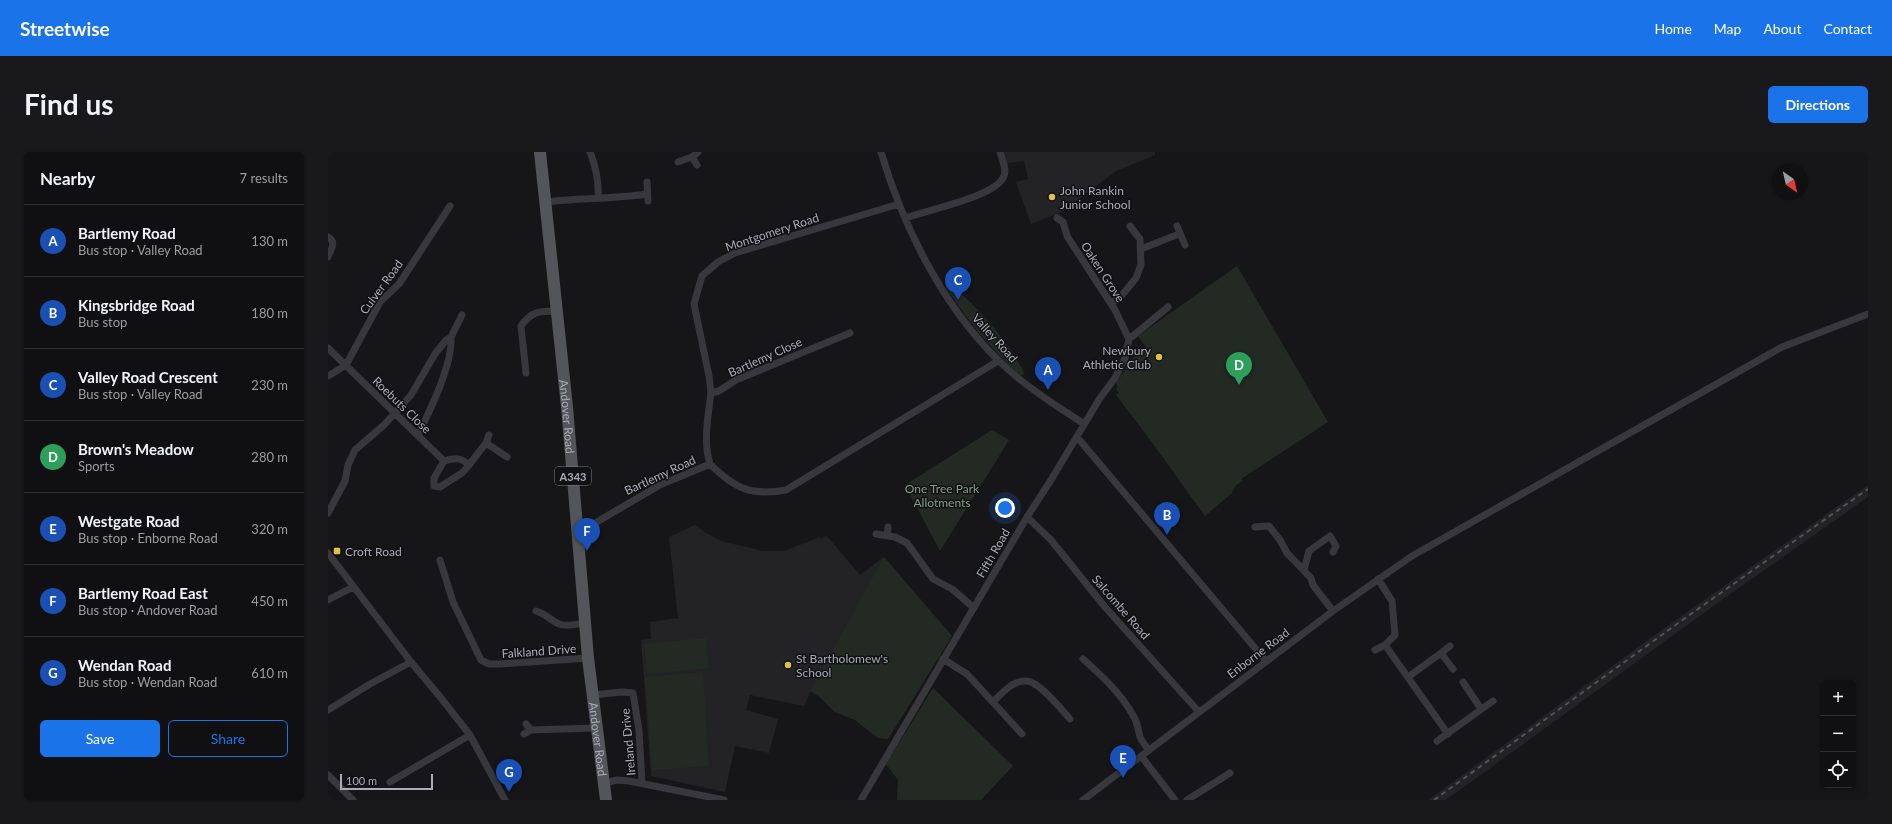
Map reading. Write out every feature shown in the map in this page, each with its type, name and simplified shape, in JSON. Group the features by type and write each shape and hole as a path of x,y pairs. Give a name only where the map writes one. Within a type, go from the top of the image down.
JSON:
{"main road":[{"name":"Andover Road","path":"540,152 567,407 588,658 606,800"}],"street":[{"path":"590,152 597,174 599,186 598,198"},
{"name":"Valley Road","path":"881,152 899,204 926,260 952,304 974,334 998,361 1035,392 1084,424"},
{"path":"906,218 964,201 982,194 994,187 1003,179 1005,174 1000,152"},
{"path":"678,162 695,154 697,165"},
{"path":"546,202 598,198 648,197 647,182"},
{"name":"Montgomery Road","path":"711,393 709,376 694,304 702,276 718,262 735,253 899,204"},
{"name":"Culver Road","path":"328,376 346,364 380,302 399,284 450,206"},
{"name":"Oaken Grove","path":"1057,218 1062,222 1067,236 1111,304 1129,339"},
{"path":"1111,304 1123,294 1136,278 1141,265 1140,239 1130,226"},
{"path":"1177,226 1179,234 1185,245"},
{"path":"1141,249 1179,234"},
{"path":"328,237 334,244 328,257"},
{"path":"1129,339 1168,307"},
{"path":"526,373 521,326 528,316 541,311 557,311"},
{"name":"Enborne Road","path":"1083,800 1333,611 1412,556 1452,532 1782,347 1868,314"},
{"path":"418,435 442,379 451,344 451,337 462,315"},
{"name":"Bartlemy Close","path":"711,393 719,391 736,380 850,333"},
{"path":"328,514 345,481 348,465 355,450 395,414 411,395 435,354 446,340 451,337"},
{"name":"Fifth Road","path":"861,800 1027,517 1100,398 1115,378 1125,358 1129,339"},
{"name":"Roebuts Close","path":"328,348 444,461"},
{"name":"Bartlemy Road","path":"577,526 594,522 660,485 710,464 722,476 740,488 768,493 786,490 998,361"},
{"path":"710,464 707,443 711,393"},
{"path":"469,465 463,459 454,458 444,461 434,478 434,486 440,487 462,473 469,465 486,443 489,435"},
{"path":"1077,437 1266,661"},
{"path":"486,443 507,457"},
{"name":"Salcombe Road","path":"1027,517 1052,540 1105,607 1199,712"},
{"path":"1255,527 1268,526 1280,540 1287,553 1304,570 1333,611"},
{"path":"887,535 888,527"},
{"path":"876,534 896,537 907,544 933,579 952,589 974,608"},
{"path":"1304,570 1310,550 1330,536 1336,546 1332,552"},
{"path":"328,553 411,662 442,698 470,736 505,800"},
{"name":"Falkland Drive","path":"440,560 453,602 481,660 489,664 500,664 588,658"},
{"path":"1375,650 1386,645 1395,635 1393,609 1387,592 1378,579"},
{"path":"328,600 353,587"},
{"path":"536,611 545,614 559,624 566,625 585,623"},
{"path":"1386,645 1448,734"},
{"path":"1408,677 1450,646"},
{"path":"1441,653 1453,669"},
{"path":"943,659 967,674 1022,734"},
{"path":"1083,659 1109,682 1123,700 1134,717 1139,728 1140,737 1149,750"},
{"path":"328,710 370,684 411,662"},
{"path":"993,702 1015,684 1027,680 1035,683 1070,719"},
{"path":"1463,682 1481,709"},
{"name":"Ireland Drive","path":"592,695 622,692 633,693 639,730 642,783"},
{"path":"1437,741 1493,701"},
{"path":"526,724 531,730"},
{"path":"524,734 531,730 596,728"},
{"path":"390,782 470,736"},
{"path":"1141,756 1175,800"},
{"path":"1187,800 1230,774"},
{"path":"328,775 353,800"},
{"path":"605,783 617,780 642,783 724,800"}],"shaded area":[{"name":"John Rankin Junior School","path":"1004,152 1155,152 1155,155 1116,171 1062,212 1031,224 1016,182 1028,179 1024,161 1007,163"},
{"path":"1868,485 1868,497 1719,602 1446,800 1428,800 1663,629"},
{"name":"St Bartholomew's School","path":"695,525 721,541 763,551 784,551 820,537 821,539 826,535 860,575 884,557 952,636 888,739 878,738 855,720 835,712 820,697 811,691 804,706 750,695 746,710 778,719 769,753 735,746 725,792 651,776 641,640 651,639 650,622 678,618 669,537"}],"green space":[{"path":"1237,266 1328,422 1241,479 1243,481 1236,485 1232,493 1205,516 1116,395 1119,393 1116,389 1118,387 1116,383 1140,348 1143,350 1146,347 1138,336"},
{"path":"949,284 971,303 991,324 1017,359 1024,372 1023,375 1020,375 999,355 971,323 946,288 946,285"},
{"name":"One Tree Park Allotments","path":"992,430 1009,440 940,551 905,485"},
{"path":"884,557 952,636 888,739 878,738 855,720 835,712 820,697 810,691"},
{"path":"706,638 709,668 647,674 644,644"},
{"path":"703,672 709,766 652,770 645,677"},
{"path":"933,688 1013,766 981,800 897,800 898,780 886,764"}],"railway":[{"path":"1434,800 1681,621 1868,489"}],"place":[{"name":"John Rankin Junior School","path":"1052,197"},
{"name":"Valley Road Crescent","path":"958,300"},
{"name":"Newbury Athletic Club","path":"1159,357"},
{"name":"Brown's Meadow","path":"1239,385"},
{"name":"Bartlemy Road","path":"1048,390"},
{"name":"Kingsbridge Road","path":"1167,535"},
{"name":"Croft Road","path":"337,551"},
{"name":"Bartlemy Road East","path":"587,551"},
{"name":"St Bartholomew's School","path":"788,665"},
{"name":"Westgate Road","path":"1123,778"},
{"name":"Wendan Road","path":"509,792"}]}
